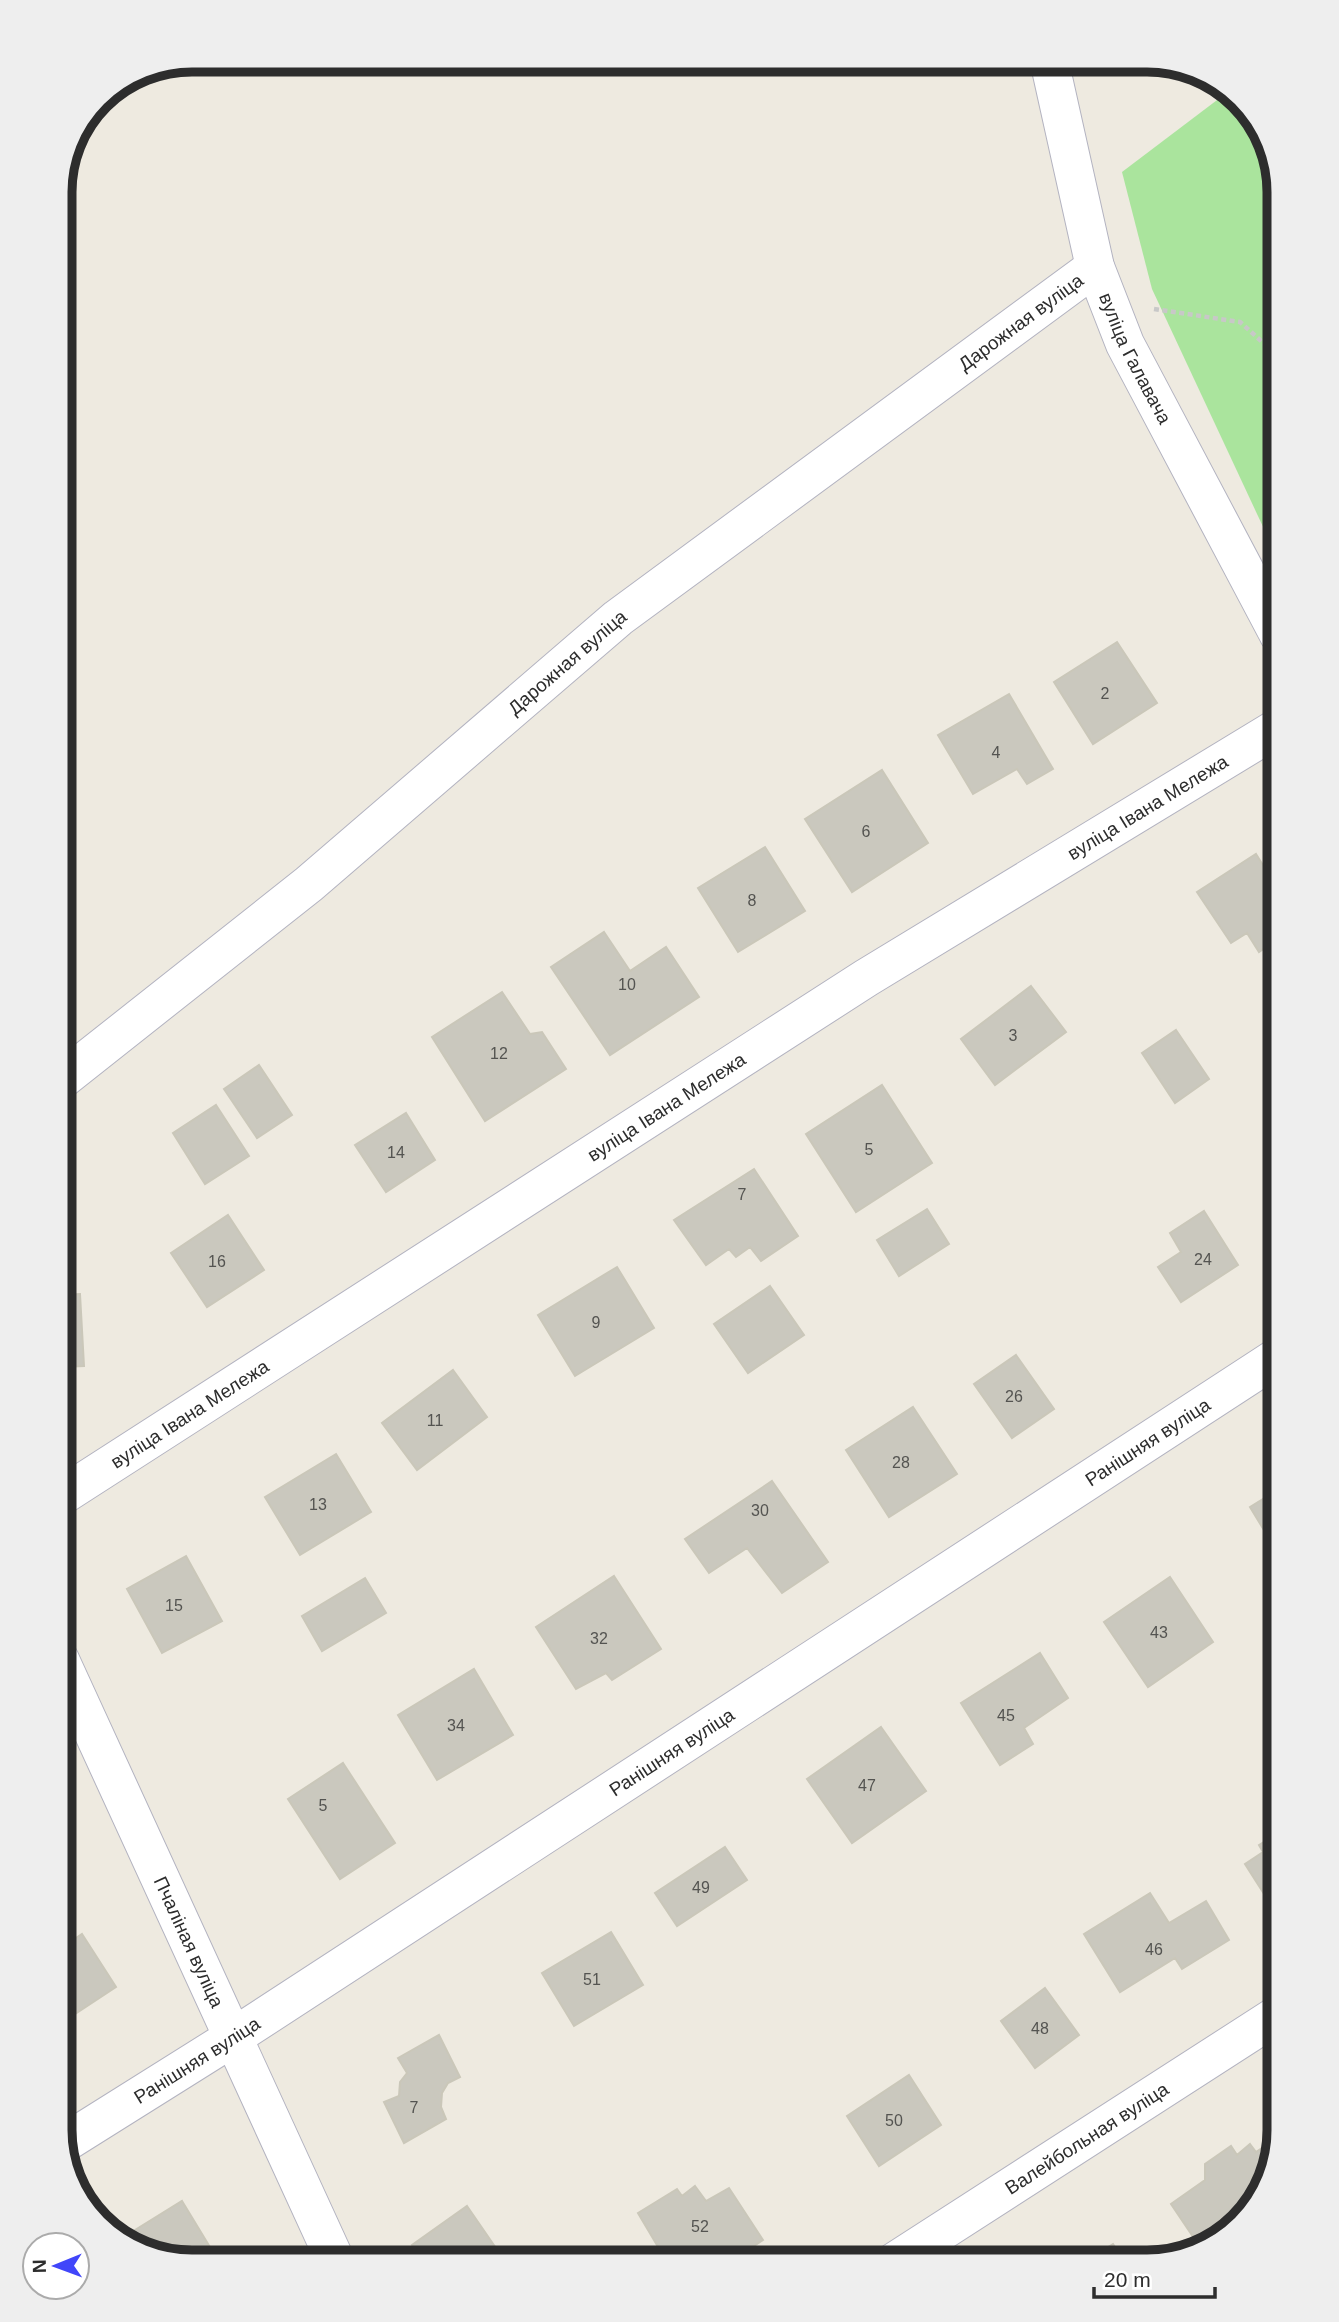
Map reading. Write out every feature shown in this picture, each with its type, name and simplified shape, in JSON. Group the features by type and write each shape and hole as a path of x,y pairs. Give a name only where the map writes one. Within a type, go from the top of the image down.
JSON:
{"street":[{"name":"вуліца Галавача","path":"1052,72 1094,267 1125,344 1267,612"},
{"name":"Дарожная вуліца","path":"72,1072 309,884 618,618 1094,267"},
{"name":"вуліца Івана Мележа","path":"72,1489 866,978 1267,734"},
{"name":"Ранішняя вуліца","path":"72,2138 232,2038 1267,1364"},
{"name":"Пчаліная вуліца","path":"72,1686 330,2250"},
{"name":"Валейбольная вуліца","path":"913,2250 1267,2022"}],"path":[{"path":"1109,302 1240,322 1267,346"}],"green space":[{"path":"1221,97 1238,112 1255,138 1261,153 1267,191 1267,535 1152,289 1122,172"}],"building":[{"path":"1117,642 1157,703 1093,744 1054,682"},
{"path":"1009,694 1053,769 1027,784 1017,769 973,794 938,735"},
{"path":"882,770 928,843 852,892 805,819"},
{"path":"765,847 805,911 738,952 698,888"},
{"path":"1256,854 1267,872 1267,946 1259,952 1247,933 1231,943 1197,892"},
{"path":"604,932 630,971 666,947 699,997 610,1055 551,967"},
{"path":"1031,986 1066,1032 995,1085 961,1039"},
{"path":"502,992 530,1034 542,1032 566,1069 485,1121 432,1037"},
{"path":"1176,1030 1209,1079 1175,1103 1142,1053"},
{"path":"259,1065 292,1115 257,1138 224,1089"},
{"path":"882,1085 932,1163 856,1212 806,1134"},
{"path":"216,1105 249,1156 205,1184 173,1133"},
{"path":"406,1113 435,1160 386,1192 355,1145"},
{"path":"754,1169 798,1236 761,1261 750,1247 736,1257 729,1249 706,1265 674,1220"},
{"path":"927,1209 949,1244 899,1276 877,1240"},
{"path":"1204,1211 1238,1265 1181,1302 1158,1267 1181,1252 1170,1233"},
{"path":"228,1215 264,1270 207,1307 171,1253"},
{"path":"617,1267 654,1328 575,1376 538,1315"},
{"path":"770,1286 804,1335 748,1373 714,1324"},
{"path":"72,1294 80,1294 84,1366 72,1366"},
{"path":"1016,1355 1054,1409 1012,1438 974,1384"},
{"path":"453,1370 487,1417 417,1470 382,1423"},
{"path":"913,1407 957,1474 889,1517 846,1450"},
{"path":"336,1454 371,1512 300,1555 265,1497"},
{"path":"772,1481 828,1562 782,1593 747,1548 709,1573 685,1539"},
{"path":"1267,1496 1267,1535 1250,1507"},
{"path":"186,1556 222,1621 162,1653 127,1589"},
{"path":"614,1576 661,1649 612,1680 606,1673 576,1689 536,1627"},
{"path":"1170,1577 1213,1642 1148,1687 1104,1622"},
{"path":"365,1578 386,1613 322,1651 302,1616"},
{"path":"1040,1653 1068,1698 1024,1728 1033,1744 1000,1765 961,1703"},
{"path":"474,1669 513,1735 437,1780 398,1715"},
{"path":"881,1727 926,1791 852,1843 807,1779"},
{"path":"343,1763 395,1843 340,1879 288,1799"},
{"path":"1267,1840 1267,1899 1245,1864 1263,1852 1259,1845"},
{"path":"725,1847 747,1880 677,1926 655,1893"},
{"path":"1150,1893 1169,1923 1206,1901 1229,1940 1182,1969 1175,1958 1120,1992 1084,1934"},
{"path":"611,1932 643,1985 574,2026 542,1973"},
{"path":"82,1934 116,1987 72,2016 72,1941"},
{"path":"1045,1988 1079,2035 1035,2068 1001,2021"},
{"path":"439,2035 460,2077 448,2083 442,2093 441,2107 446,2119 404,2143 384,2102 399,2096 400,2082 407,2073 398,2058"},
{"path":"909,2075 941,2125 879,2166 847,2116"},
{"path":"1250,2144 1256,2152 1266,2146 1255,2184 1238,2210 1227,2221 1195,2240 1171,2204 1205,2180 1205,2164 1231,2146 1237,2155"},
{"path":"695,2186 706,2201 729,2188 763,2240 748,2250 660,2250 638,2213 677,2189 682,2196"},
{"path":"182,2201 212,2250 168,2248 130,2233"},
{"path":"467,2206 497,2250 416,2250 412,2245"},
{"path":"1113,2244 1117,2250 1103,2250"}]}
